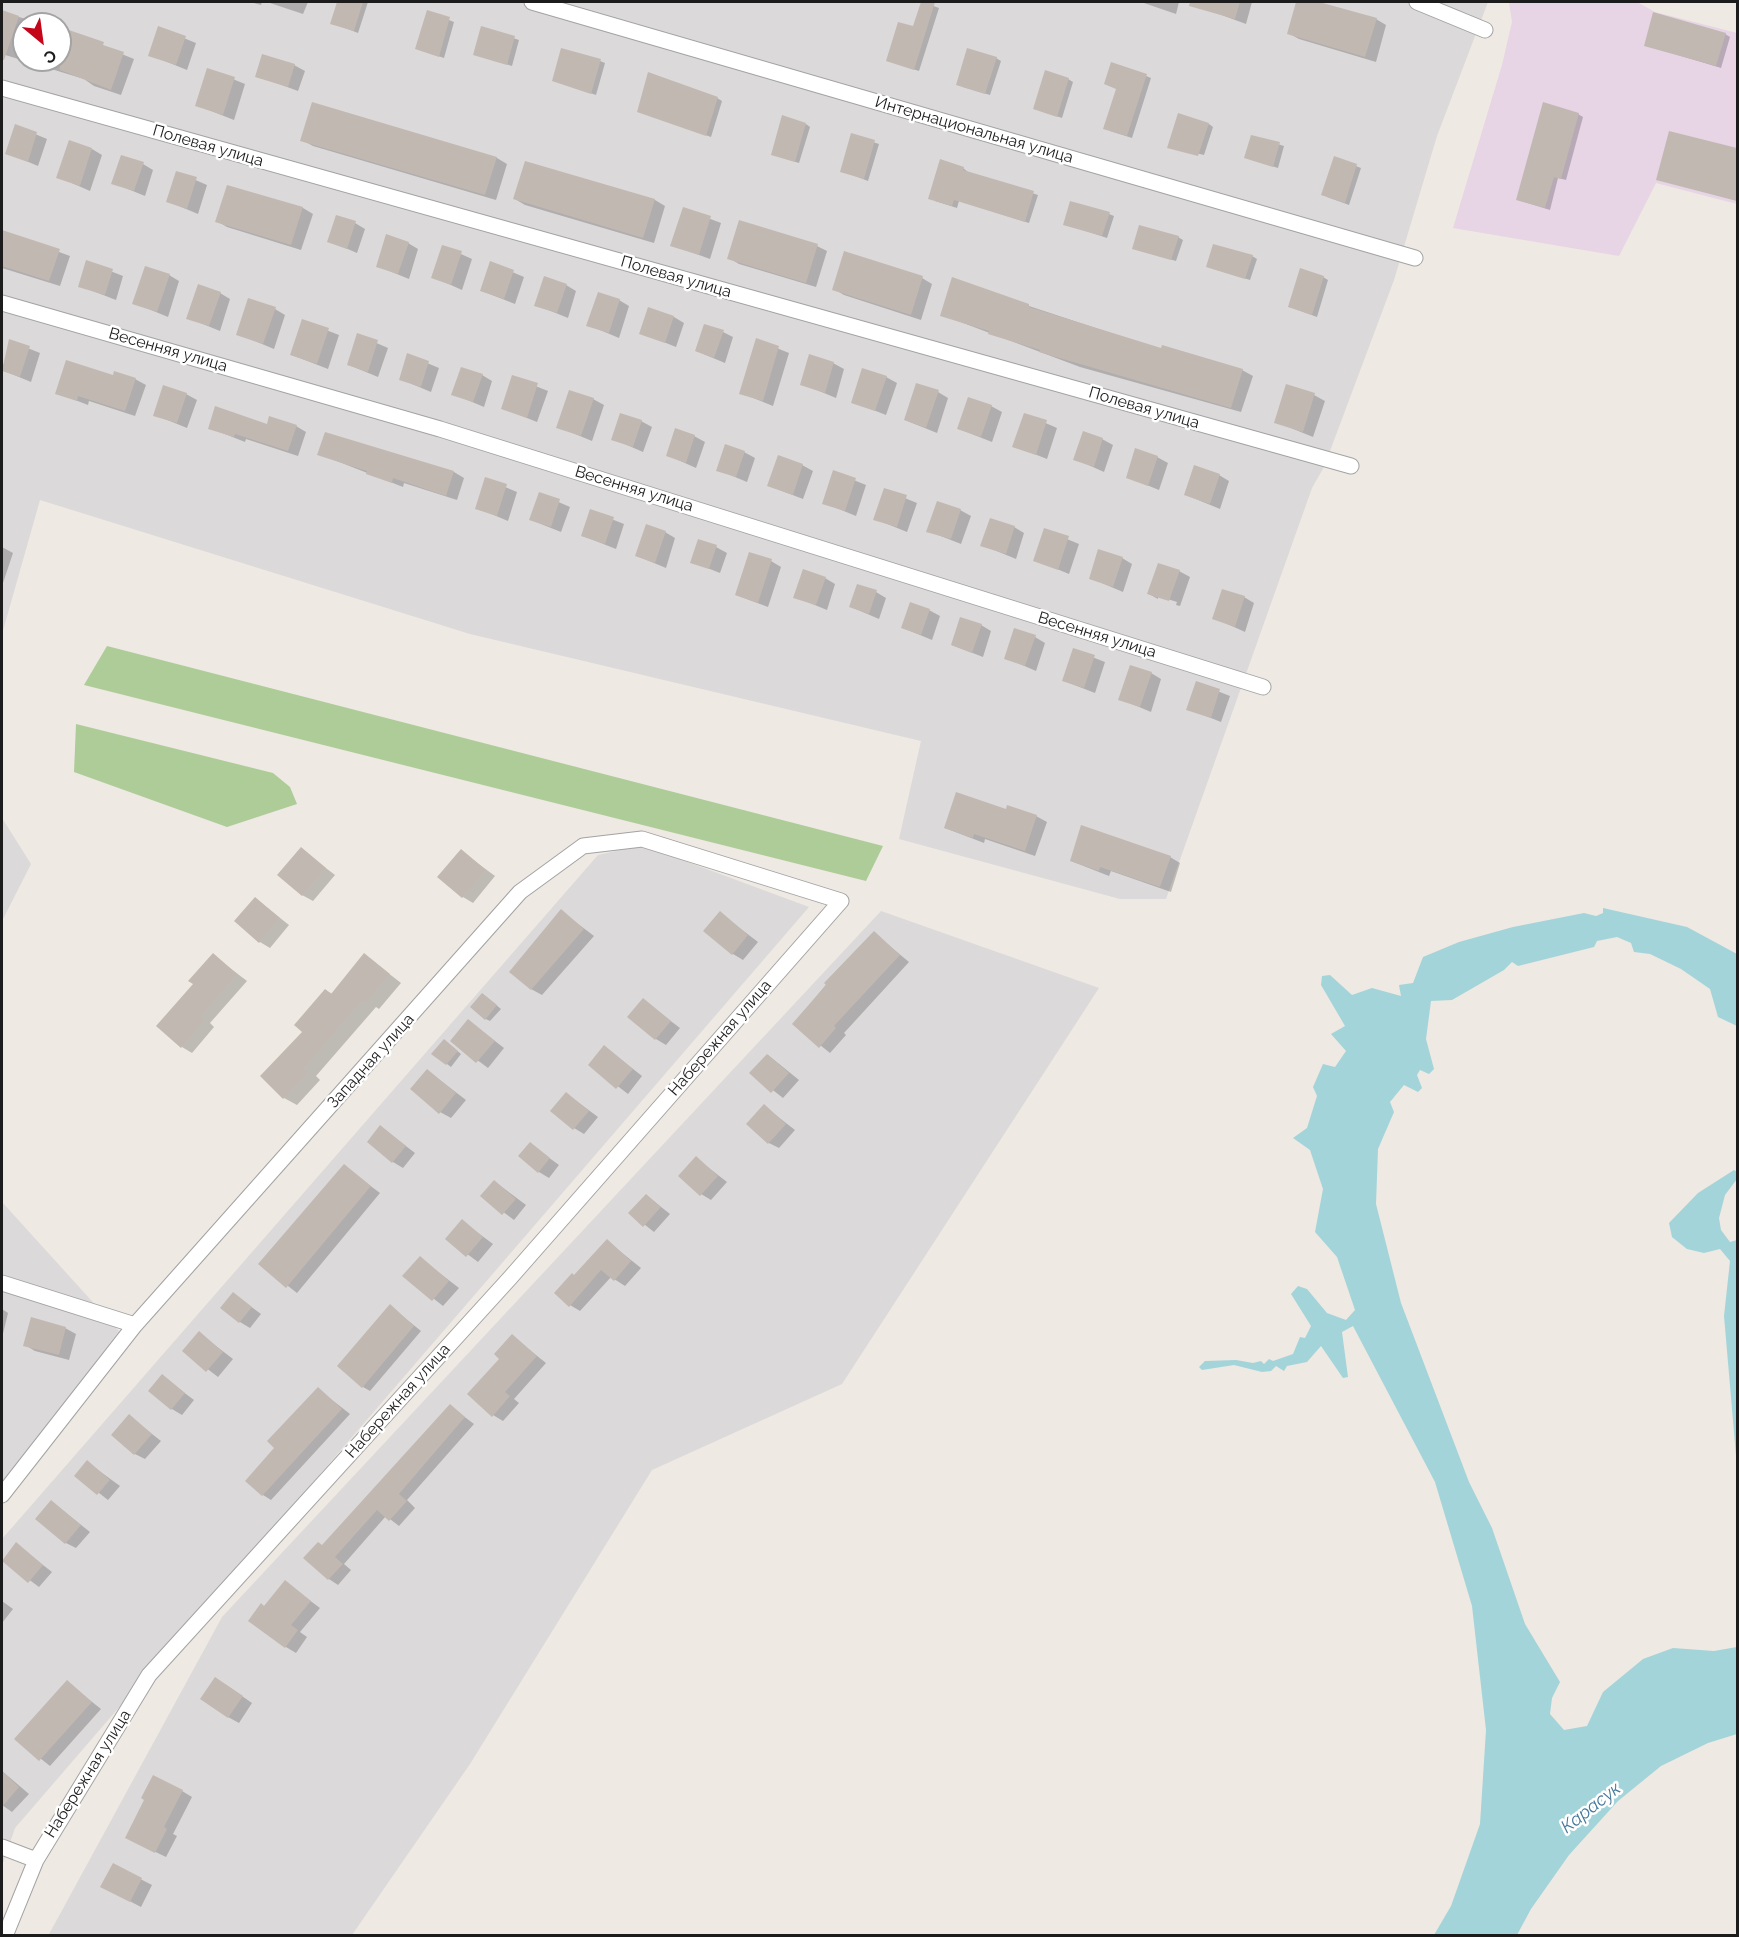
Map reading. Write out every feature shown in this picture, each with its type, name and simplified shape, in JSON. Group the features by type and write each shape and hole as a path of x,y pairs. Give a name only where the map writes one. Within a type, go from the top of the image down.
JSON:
{"street":[{"name":"Интернациональная улица","path":"532,2 1415,258"},
{"path":"1417,2 1485,30"},
{"name":"Полевая улица","path":"2,88 1351,466"},
{"name":"Весенняя улица","path":"2,303 440,429 1263,687"},
{"name":"Западная улица","path":"2,1495 135,1325 520,892 583,846 642,839 841,901"},
{"name":"Набережная улица","path":"5,1935 36,1860 149,1675 518,1269 841,901"},
{"path":"2,1283 135,1325"},
{"path":"2,1846 36,1860"}],"shaded area":[{"path":"2,2 1488,2 1437,136 1394,280 1324,467 1312,488 1166,899 1120,899 899,839 921,741 470,634 40,500 2,634"},
{"path":"1509,2 1637,2 1655,12 1737,33 1737,204 1656,183 1619,256 1453,228 1502,65 1512,22"},
{"path":"2,818 31,864 2,921"},
{"path":"642,845 809,907 15,1828 2,1866 2,1539 598,855"},
{"path":"881,911 1099,988 842,1384 652,1470 470,1764 352,1935 48,1936 222,1617"},
{"path":"2,1202 119,1331 2,1486"}],"green space":[{"path":"107,646 883,846 866,881 84,685"},
{"path":"76,724 273,773 290,787 297,804 227,827 74,772"}],"water":[{"name":"Карасук","path":"1603,908 1687,927 1737,954 1737,1026 1718,1017 1710,989 1681,969 1650,954 1634,952 1631,943 1617,937 1597,941 1594,947 1518,966 1512,962 1504,970 1452,1000 1431,1001 1426,1039 1434,1069 1429,1074 1420,1070 1417,1075 1422,1088 1418,1092 1404,1085 1390,1102 1394,1112 1378,1149 1376,1204 1401,1303 1469,1482 1492,1528 1525,1624 1560,1682 1552,1698 1550,1714 1564,1730 1587,1726 1603,1692 1643,1659 1673,1648 1714,1651 1737,1647 1737,1734 1708,1743 1661,1766 1618,1801 1569,1855 1531,1909 1517,1935 1434,1935 1451,1906 1480,1824 1486,1730 1472,1606 1435,1482 1353,1326 1342,1332 1348,1377 1343,1378 1321,1346 1307,1362 1287,1366 1284,1371 1276,1366 1271,1371 1262,1372 1234,1365 1202,1370 1199,1367 1205,1361 1236,1360 1253,1363 1261,1361 1264,1364 1269,1359 1273,1361 1293,1354 1300,1337 1305,1338 1311,1326 1291,1294 1298,1286 1307,1289 1327,1313 1346,1320 1355,1310 1337,1257 1315,1232 1323,1189 1310,1150 1293,1138 1307,1128 1317,1096 1313,1087 1323,1064 1335,1067 1346,1051 1331,1034 1345,1026 1321,985 1322,976 1330,975 1352,995 1372,988 1401,996 1399,985 1413,983 1423,957 1459,942 1513,927 1584,913 1596,916 1603,913"},
{"path":"1734,1170 1737,1172 1737,1179 1725,1195 1719,1218 1721,1230 1730,1242 1737,1240 1737,1467 1724,1316 1730,1261 1720,1249 1704,1253 1687,1249 1672,1237 1669,1223 1698,1193"}],"building":[{"path":"337,2 363,2 354,31 330,24"},
{"path":"921,2 935,2 914,70 886,61 898,22 913,26"},
{"path":"1190,2 1240,2 1235,19 1189,6"},
{"path":"1296,2 1319,2 1377,18 1365,57 1287,34"},
{"path":"2,10 12,14 12,37 4,60 2,60"},
{"path":"427,10 450,17 439,57 415,49"},
{"path":"1653,12 1726,33 1716,66 1644,46"},
{"path":"158,26 186,36 176,65 148,56"},
{"path":"481,26 515,36 507,65 473,55"},
{"path":"72,31 104,42 103,45 124,52 111,90 65,72 72,72"},
{"path":"561,48 601,59 591,94 552,81"},
{"path":"967,48 997,57 985,94 956,85"},
{"path":"262,54 295,64 288,87 255,77"},
{"path":"1111,62 1147,74 1127,136 1103,129 1116,89 1104,84"},
{"path":"207,68 235,77 223,115 195,106"},
{"path":"1045,70 1069,78 1057,117 1033,109"},
{"path":"648,72 718,97 706,136 637,112"},
{"path":"312,102 497,157 485,195 300,141"},
{"path":"1543,102 1579,113 1561,179 1554,177 1545,208 1516,200"},
{"path":"1178,113 1209,123 1198,156 1167,148"},
{"path":"782,115 806,123 795,162 771,155"},
{"path":"15,124 37,132 28,162 5,154"},
{"path":"1669,131 1737,148 1737,201 1656,180"},
{"path":"851,133 875,140 864,179 840,172"},
{"path":"1251,135 1280,142 1273,167 1244,158"},
{"path":"69,140 92,148 80,186 56,178"},
{"path":"121,155 144,162 134,191 111,184"},
{"path":"1334,156 1357,164 1345,203 1321,195"},
{"path":"940,159 964,167 963,170 1034,191 1025,222 954,200 952,206 928,199"},
{"path":"525,161 655,199 643,238 513,199"},
{"path":"176,171 197,177 187,209 166,202"},
{"path":"227,185 303,207 291,245 215,222"},
{"path":"1070,201 1110,212 1102,236 1063,225"},
{"path":"683,207 711,216 699,255 670,246"},
{"path":"336,215 356,221 347,249 327,242"},
{"path":"739,220 818,244 806,283 727,259"},
{"path":"1139,225 1179,236 1171,260 1132,249"},
{"path":"2,230 60,249 49,281 2,266"},
{"path":"386,234 409,242 398,274 376,267"},
{"path":"1213,244 1253,255 1245,279 1206,267"},
{"path":"442,245 462,251 451,285 431,278"},
{"path":"844,251 923,276 911,315 832,290"},
{"path":"86,260 113,269 105,295 78,287"},
{"path":"490,261 514,270 504,299 480,291"},
{"path":"145,266 170,274 157,312 132,304"},
{"path":"1300,268 1324,276 1312,315 1288,307"},
{"path":"544,276 567,284 557,313 534,306"},
{"path":"952,277 1029,304 1029,307 1161,348 1162,345 1243,369 1231,408 1039,352 1040,350 988,334 989,331 940,316"},
{"path":"198,284 221,292 209,326 186,319"},
{"path":"598,292 620,299 609,333 586,326"},
{"path":"248,298 276,307 263,344 236,335"},
{"path":"648,307 674,316 665,343 639,334"},
{"path":"302,319 329,328 317,364 290,355"},
{"path":"704,324 724,330 714,358 695,351"},
{"path":"357,333 378,340 368,372 347,365"},
{"path":"756,338 779,346 763,401 739,394"},
{"path":"9,339 30,346 20,377 2,371"},
{"path":"407,353 429,361 421,387 399,380"},
{"path":"809,354 834,362 825,393 800,385"},
{"path":"66,360 113,375 114,371 136,378 125,411 78,396 77,401 55,394"},
{"path":"461,367 483,374 473,402 451,395"},
{"path":"862,368 887,376 875,411 851,403"},
{"path":"512,375 538,383 527,418 501,409"},
{"path":"916,383 939,390 926,428 904,420"},
{"path":"1286,384 1315,393 1303,432 1274,423"},
{"path":"163,385 187,393 177,423 153,416"},
{"path":"569,390 594,398 581,436 556,428"},
{"path":"968,397 992,405 981,437 957,429"},
{"path":"215,406 267,424 269,416 297,425 288,451 235,434 234,437 208,429"},
{"path":"620,413 642,420 633,447 611,440"},
{"path":"1024,413 1047,420 1036,455 1012,447"},
{"path":"675,428 695,435 686,463 666,456"},
{"path":"1083,431 1103,438 1094,467 1073,460"},
{"path":"325,432 454,471 446,496 393,478 392,483 366,474 367,471 317,455"},
{"path":"725,444 745,451 736,477 716,471"},
{"path":"1135,448 1158,456 1148,486 1126,478"},
{"path":"778,455 803,464 793,495 767,486"},
{"path":"1194,465 1220,474 1210,504 1184,495"},
{"path":"833,470 856,478 845,511 822,504"},
{"path":"485,477 507,484 497,516 475,509"},
{"path":"884,488 907,495 897,527 873,520"},
{"path":"539,492 560,499 551,527 529,520"},
{"path":"937,501 961,509 951,539 926,532"},
{"path":"590,509 614,517 605,544 581,536"},
{"path":"990,518 1015,526 1006,554 980,546"},
{"path":"646,524 666,531 655,563 635,556"},
{"path":"1044,528 1069,536 1058,570 1033,561"},
{"path":"698,539 717,545 709,569 690,563"},
{"path":"1098,549 1123,557 1113,587 1089,579"},
{"path":"749,552 772,559 758,603 735,595"},
{"path":"1158,563 1180,570 1169,601 1147,594"},
{"path":"803,569 826,577 816,605 793,598"},
{"path":"857,584 877,590 869,614 849,607"},
{"path":"1222,589 1245,596 1235,627 1212,619"},
{"path":"910,602 930,609 921,635 901,628"},
{"path":"960,617 982,624 972,653 951,645"},
{"path":"1014,628 1036,635 1025,666 1004,659"},
{"path":"1073,648 1095,655 1084,688 1062,681"},
{"path":"1130,665 1152,672 1140,707 1118,700"},
{"path":"1196,681 1220,689 1211,718 1186,710"},
{"path":"956,792 1006,809 1007,805 1037,815 1025,851 974,834 973,838 944,828"},
{"path":"1081,825 1171,856 1160,887 1100,867 1099,871 1070,861"},
{"path":"301,847 326,868 302,896 277,875"},
{"path":"461,849 486,870 462,898 437,877"},
{"path":"255,897 280,918 259,943 234,921"},
{"path":"561,909 584,929 531,990 509,972"},
{"path":"720,911 748,935 732,955 703,931"},
{"path":"874,931 900,955 834,1026 836,1028 819,1048 792,1024 826,985 824,983"},
{"path":"213,953 237,974 201,1017 205,1020 181,1048 156,1026 193,984 188,981"},
{"path":"364,953 390,974 366,1003 363,1000 304,1068 309,1072 283,1099 260,1076 302,1032 294,1025 325,989 331,994"},
{"path":"482,993 497,1005 485,1020 470,1007"},
{"path":"643,998 671,1021 655,1040 627,1017"},
{"path":"468,1019 495,1041 476,1063 450,1041"},
{"path":"444,1039 458,1051 446,1065 431,1054"},
{"path":"604,1045 633,1069 616,1089 588,1065"},
{"path":"767,1054 789,1073 771,1093 749,1073"},
{"path":"427,1069 456,1093 439,1114 410,1089"},
{"path":"566,1092 589,1111 573,1130 550,1111"},
{"path":"764,1104 786,1124 768,1144 746,1124"},
{"path":"380,1125 406,1146 392,1163 367,1142"},
{"path":"530,1142 550,1158 538,1173 518,1156"},
{"path":"696,1156 718,1176 700,1196 678,1176"},
{"path":"344,1164 371,1186 286,1288 258,1264"},
{"path":"494,1180 516,1199 502,1215 480,1196"},
{"path":"646,1194 661,1207 643,1227 628,1213"},
{"path":"462,1219 483,1237 466,1257 445,1239"},
{"path":"607,1239 631,1261 614,1281 601,1270 569,1307 554,1293"},
{"path":"420,1256 449,1281 432,1301 402,1276"},
{"path":"233,1292 252,1307 239,1323 220,1308"},
{"path":"390,1304 414,1326 362,1388 337,1366"},
{"path":"31,1317 66,1327 59,1355 23,1346"},
{"path":"199,1331 223,1352 206,1372 182,1351"},
{"path":"512,1334 537,1356 505,1392 510,1396 492,1417 467,1394 499,1359 494,1354"},
{"path":"162,1374 185,1393 171,1410 148,1391"},
{"path":"318,1387 342,1409 262,1496 245,1481 274,1448 267,1441"},
{"path":"450,1404 465,1417 399,1494 407,1501 389,1521 377,1510 335,1557 343,1564 328,1580 303,1558 318,1542 322,1545"},
{"path":"129,1414 152,1434 134,1455 111,1435"},
{"path":"87,1460 110,1480 97,1495 74,1476"},
{"path":"51,1500 81,1525 65,1544 35,1519"},
{"path":"16,1542 43,1565 28,1583 2,1561"},
{"path":"285,1580 311,1601 291,1625 298,1630 285,1648 248,1621 261,1603 264,1606"},
{"path":"215,1677 243,1696 228,1718 200,1699"},
{"path":"67,1680 92,1702 39,1761 14,1739"},
{"path":"2,1771 19,1787 2,1807"},
{"path":"153,1775 183,1790 164,1827 167,1829 155,1853 125,1838 144,1800 141,1798"},
{"path":"113,1863 142,1878 130,1902 100,1887"}]}
